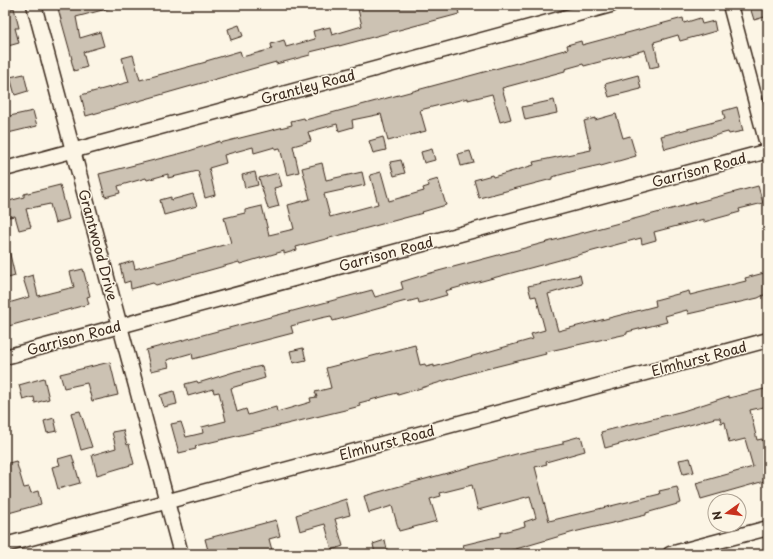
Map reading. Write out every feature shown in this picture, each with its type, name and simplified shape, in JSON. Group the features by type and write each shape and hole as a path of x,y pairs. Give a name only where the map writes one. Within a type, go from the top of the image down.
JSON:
{"street":[{"name":"Grantwood Drive","path":"34,5 181,554"},
{"name":"Grantley Road","path":"5,168 611,5"},
{"path":"730,5 768,148"},
{"name":"Garrison Road","path":"5,357 768,151"},
{"name":"Elmhurst Road","path":"5,544 167,502 768,340"},
{"path":"670,554 768,528"}],"building":[{"path":"57,5 109,5 110,8 76,17 80,38 100,32 104,46 83,52 87,67 74,71"},
{"path":"357,5 457,5 459,14 339,46 310,52 310,55 276,64 276,62 86,116 81,95 129,82 122,58 133,55 140,80 240,51 242,57 272,49 271,44 284,40 286,47 315,39 313,31 330,27 332,35 362,26"},
{"path":"752,5 768,5 768,16 754,20 750,7 753,7"},
{"path":"14,8 19,28 15,28 19,43 8,46 5,34 5,11"},
{"path":"683,18 684,23 700,18 702,24 714,21 716,31 680,41 678,35 654,42 659,66 650,68 645,50 584,66 583,64 565,69 565,71 502,88 511,119 500,122 492,94 468,100 468,98 420,110 426,131 388,141 381,114 352,120 353,127 339,131 337,124 308,132 311,141 293,146 299,172 287,175 280,148 275,149 275,147 254,153 253,147 224,155 226,163 209,168 215,195 205,198 198,171 168,178 168,174 147,180 146,178 118,186 120,193 105,197 99,174 186,152 220,141 220,143 292,125 291,121 304,118 305,120 568,49 567,45 581,41 582,45"},
{"path":"239,25 243,36 231,40 228,29"},
{"path":"24,74 28,91 15,95 10,77"},
{"path":"638,75 641,89 609,97 605,84"},
{"path":"554,100 557,113 525,120 522,107"},
{"path":"737,107 743,131 729,134 728,132 665,149 661,136 725,119 723,111"},
{"path":"33,111 37,126 8,133 5,117"},
{"path":"616,114 623,138 630,136 636,156 601,166 578,170 552,177 552,179 479,198 474,180 492,175 493,177 534,165 533,162 591,150 584,121 595,118 595,120"},
{"path":"383,137 386,150 373,153 369,141"},
{"path":"432,149 435,160 424,163 421,152"},
{"path":"470,151 474,163 461,166 458,154"},
{"path":"401,160 405,173 394,176 390,162"},
{"path":"322,163 326,180 362,172 365,185 324,194 330,217 378,204 370,175 381,172 389,201 424,191 423,188 429,186 428,182 438,179 446,205 422,212 423,213 296,247 297,250 284,254 284,251 240,264 239,262 156,285 153,283 131,289 130,281 124,283 120,265 133,261 135,269 231,243 224,218 245,213 245,210 262,206 269,235 294,229 288,205 310,199 302,168"},
{"path":"255,172 258,185 245,188 242,175"},
{"path":"278,173 282,186 274,188 279,206 268,209 259,178"},
{"path":"60,185 69,219 55,223 50,204 26,209 31,227 19,230 15,216 9,217 5,202 24,197 24,194"},
{"path":"758,186 763,203 739,209 740,212 704,222 704,219 654,232 656,240 642,244 641,238 445,291 447,295 419,303 418,299 406,301 333,321 331,316 321,318 291,326 293,333 193,359 192,353 167,360 169,367 151,371 146,350 372,290 375,297 403,289 401,282 427,274"},
{"path":"193,194 197,206 164,215 160,200 171,197 171,200"},
{"path":"5,250 9,250 15,276 5,279"},
{"path":"83,269 90,296 87,297 89,304 5,327 5,304 29,297 23,278 33,275 38,296 74,287 70,272"},
{"path":"768,272 768,293 758,298 688,314 687,310 665,316 667,322 627,332 627,334 545,352 546,354 474,372 398,395 397,393 359,403 360,406 195,446 196,449 179,453 171,424 181,422 186,437 203,433 202,427 226,421 219,392 214,393 213,389 188,396 185,384 197,381 198,383 237,371 262,366 265,378 231,388 237,412 246,409 248,415 276,407 277,412 311,402 310,398 317,397 315,392 331,388 326,368 415,345 420,365 425,364 426,367 434,365 434,367 533,339 531,334 545,330 536,296 531,297 528,286 580,275 582,284 548,294 558,331 656,306 655,300 689,291 690,295 746,281 745,278"},
{"path":"303,348 306,360 293,363 290,351"},
{"path":"110,362 118,395 92,401 87,383 64,388 60,374"},
{"path":"44,378 49,399 35,403 34,397 23,400 19,385"},
{"path":"768,388 768,406 750,410 757,440 762,439 768,460 768,480 722,493 707,493 707,497 701,499 696,483 753,467 745,439 729,443 725,422 721,423 720,418 715,418 605,448 601,432 683,411 729,396 729,398"},
{"path":"174,391 177,404 164,407 160,395"},
{"path":"80,411 92,447 81,450 71,413"},
{"path":"54,418 57,431 47,433 44,421"},
{"path":"123,430 127,445 129,444 134,464 97,475 92,455 116,448 112,432"},
{"path":"581,436 585,451 546,462 547,464 535,467 549,521 660,494 659,491 677,487 681,503 646,513 646,515 574,532 499,554 466,554 463,545 500,536 500,533 525,526 524,522 536,518 530,496 478,510 472,485 440,493 441,496 430,499 437,521 399,531 392,506 369,513 364,496 516,454 563,444 563,441"},
{"path":"72,455 80,483 58,489 52,467 60,465 58,459"},
{"path":"690,458 694,472 683,474 679,460"},
{"path":"16,461 24,488 29,487 31,493 38,491 41,504 5,514 5,464"},
{"path":"346,499 350,515 335,519 343,546 332,550 325,524 300,531 296,515"},
{"path":"276,520 280,536 269,539 273,554 209,554 205,539"},
{"path":"385,540 388,554 375,554 373,544"}]}
